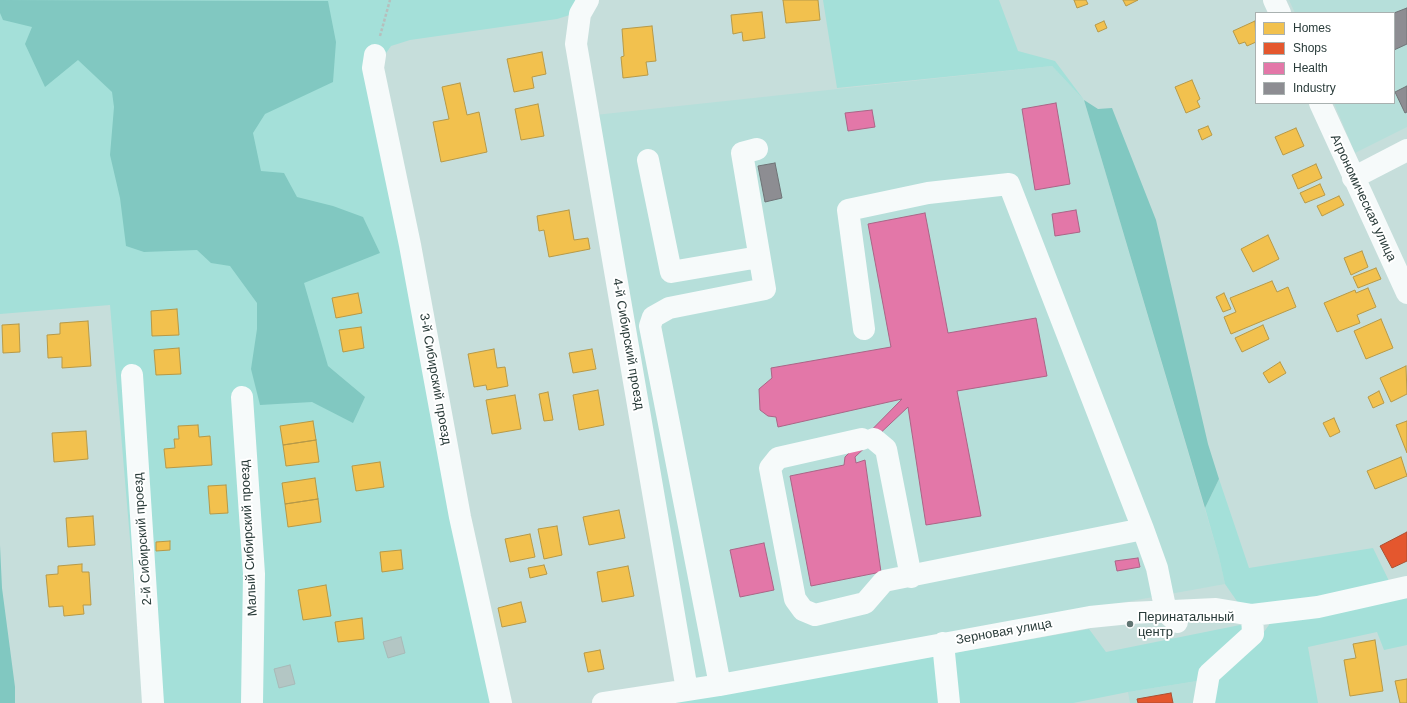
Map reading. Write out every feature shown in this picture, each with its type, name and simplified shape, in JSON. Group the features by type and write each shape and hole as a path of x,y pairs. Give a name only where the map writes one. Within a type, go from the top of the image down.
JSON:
{"street":[{"name":"4-й Сибирский проезд","path":"588,0 580,14 576,44 687,690"},
{"path":"1274,0 1280,12"},
{"name":"3-й Сибирский проезд","path":"375,55 373,68 410,245 460,517 501,703"},
{"name":"Агрономическая улица","path":"1320,104 1353,178 1407,293"},
{"path":"720,685 650,326 653,317 669,308 765,289 742,153 757,149"},
{"path":"1353,178 1407,150"},
{"path":"648,160 671,272 759,257"},
{"path":"864,328 848,210 928,193 1009,184 1143,528 1157,568 1166,612"},
{"name":"2-й Сибирский проезд","path":"132,375 153,703"},
{"name":"Малый Сибирский проезд","path":"242,397 254,574 252,703"},
{"path":"911,577 886,449 868,439 778,458 770,468 795,598 803,610 815,615 865,604 884,581 911,577 1143,528"},
{"name":"Зерновая улица","path":"603,703 720,685 1090,617 1216,609 1252,615 1318,607 1407,586"},
{"path":"1204,703 1209,674 1253,634 1252,615"},
{"path":"943,643 949,703"}],"path":[{"path":"375,55 390,0"}],"shaded area":[{"path":"0,0 579,0 573,14 557,19 410,40 391,46 382,59 504,703 144,703 110,305 0,314"},
{"path":"0,0 328,1 336,42 333,82 265,114 253,133 261,171 284,173 297,197 333,206 363,217 380,253 304,283 328,366 365,397 353,423 312,402 260,405 251,369 257,329 257,303 230,266 211,263 197,250 144,252 126,246 120,198 110,155 114,107 112,92 78,60 45,87 25,44 32,27 3,20 0,13"},
{"path":"823,0 999,0 1018,51 1055,61 1084,100 1052,66 837,88"},
{"path":"1289,0 1407,0 1407,127 1355,153 1334,104 1395,104 1395,12 1295,12"},
{"path":"1052,66 1084,100 1219,557 1225,584 700,679 693,676 595,115"},
{"path":"1084,100 1098,109 1112,108 1156,220 1208,444 1219,479 1205,508"},
{"path":"1219,479 1249,568 1373,548 1390,583 1316,602 1241,607 1225,584 1205,508"},
{"path":"0,545 2,588 15,687 15,703 0,703"},
{"path":"1407,596 1407,645 1384,650 1377,632 1308,647 1318,703 1210,703 1216,679 1261,636 1271,622"},
{"path":"1240,625 1245,627 1197,681 1128,692 1073,703 670,703 1089,629 1106,652"},
{"path":"1197,681 1194,703 1130,703 1128,692"}],"building: Homes":[{"path":"783,0 818,0 820,20 786,23"},
{"path":"1074,0 1086,0 1088,4 1077,8"},
{"path":"1123,0 1138,0 1126,6"},
{"path":"762,12 765,38 743,41 742,32 733,34 731,15"},
{"path":"1104,21 1107,28 1098,32 1095,25"},
{"path":"1255,21 1255,42 1247,46 1245,42 1239,44 1233,31"},
{"path":"652,26 656,61 646,62 648,75 623,78 621,57 624,56 622,29"},
{"path":"542,52 546,74 532,77 534,88 514,92 507,59"},
{"path":"1192,80 1200,99 1197,101 1200,107 1186,113 1175,87"},
{"path":"460,83 467,115 479,112 487,152 441,162 433,122 449,119 442,87"},
{"path":"538,104 544,136 521,140 515,109"},
{"path":"1208,126 1212,135 1202,140 1198,130"},
{"path":"1296,128 1304,146 1283,155 1275,137"},
{"path":"1316,164 1322,178 1298,189 1292,175"},
{"path":"1320,184 1325,195 1305,203 1300,193"},
{"path":"1339,196 1344,205 1322,216 1317,206"},
{"path":"569,210 574,240 588,238 590,249 549,257 544,230 539,231 537,216"},
{"path":"1268,235 1279,259 1253,272 1241,249"},
{"path":"1362,251 1368,267 1351,275 1344,258"},
{"path":"1376,268 1381,279 1358,288 1353,277"},
{"path":"1272,281 1277,292 1288,287 1296,307 1231,334 1224,317 1236,312 1230,298"},
{"path":"1368,288 1376,307 1357,315 1360,323 1337,332 1324,303 1355,290 1356,293"},
{"path":"358,293 362,313 336,318 332,298"},
{"path":"1224,293 1231,309 1223,312 1216,297"},
{"path":"177,309 179,335 152,336 151,311"},
{"path":"1381,319 1393,348 1366,359 1354,331"},
{"path":"88,321 91,366 62,368 62,357 48,358 47,335 60,334 60,323"},
{"path":"19,324 20,352 3,353 2,325"},
{"path":"1263,325 1269,339 1242,352 1235,338"},
{"path":"361,327 364,348 343,352 339,330"},
{"path":"179,348 181,374 156,375 154,350"},
{"path":"494,349 497,368 505,367 508,386 487,390 486,385 474,387 468,354"},
{"path":"592,349 596,369 573,373 569,353"},
{"path":"1280,362 1286,373 1269,383 1263,373"},
{"path":"1406,366 1407,394 1391,402 1380,378"},
{"path":"598,390 604,425 579,430 573,395"},
{"path":"1379,391 1384,403 1373,408 1368,397"},
{"path":"548,392 553,420 544,421 539,394"},
{"path":"515,395 521,429 492,434 486,400"},
{"path":"1334,418 1340,432 1330,437 1323,423"},
{"path":"313,421 316,440 283,445 280,426"},
{"path":"1407,421 1407,453 1396,425"},
{"path":"198,425 199,437 210,436 212,465 166,468 164,449 175,448 174,439 179,439 178,426"},
{"path":"86,431 88,459 54,462 52,433"},
{"path":"316,440 319,462 286,466 283,445"},
{"path":"1401,457 1407,476 1375,489 1367,471"},
{"path":"380,462 384,487 356,491 352,466"},
{"path":"315,478 318,499 285,504 282,483"},
{"path":"226,485 228,513 210,514 208,486"},
{"path":"318,499 321,522 288,527 285,504"},
{"path":"619,510 625,538 589,545 583,517"},
{"path":"93,516 95,545 68,547 66,518"},
{"path":"557,526 562,555 544,559 538,529"},
{"path":"530,534 535,557 510,562 505,539"},
{"path":"170,541 170,550 156,551 156,542"},
{"path":"401,550 403,569 382,572 380,552"},
{"path":"82,564 82,572 89,572 91,605 83,605 84,614 64,616 63,606 49,607 46,575 58,574 58,566"},
{"path":"544,565 547,574 530,578 528,568"},
{"path":"628,566 634,596 602,602 597,572"},
{"path":"326,585 331,616 303,620 298,590"},
{"path":"521,602 526,622 502,627 498,608"},
{"path":"362,618 364,639 338,642 335,622"},
{"path":"1375,640 1383,691 1350,696 1344,660 1356,658 1353,644"},
{"path":"600,650 604,669 588,672 584,653"},
{"path":"1407,679 1407,703 1400,703 1395,681"}],"building: Shops":[{"path":"1407,532 1407,561 1392,568 1380,546"},
{"path":"1171,693 1173,703 1138,703 1137,699"}],"building: Health":[{"path":"1056,103 1070,184 1035,190 1022,109"},
{"path":"872,110 875,127 848,131 845,113"},
{"path":"1076,210 1080,232 1055,236 1052,214"},
{"path":"925,213 948,333 1036,318 1047,376 957,391 981,516 926,525 908,407 855,457 856,463 865,460 881,572 811,586 790,476 844,465 845,457 902,399 778,427 776,417 768,416 760,410 759,389 772,378 771,368 891,347 868,224"},
{"path":"764,543 774,590 740,597 730,550"},
{"path":"1138,558 1140,567 1117,571 1115,561"}],"building: Industry":[{"path":"1407,8 1407,44 1395,50 1395,13"},
{"path":"1407,86 1407,112 1405,113 1395,92"},
{"path":"775,163 782,198 765,202 758,166"}],"building: Other":[{"path":"401,637 405,653 388,658 383,642"},
{"path":"290,665 295,684 279,688 274,669"}],"place":[{"name":"Перинатальный центр","path":"1130,624"}]}
